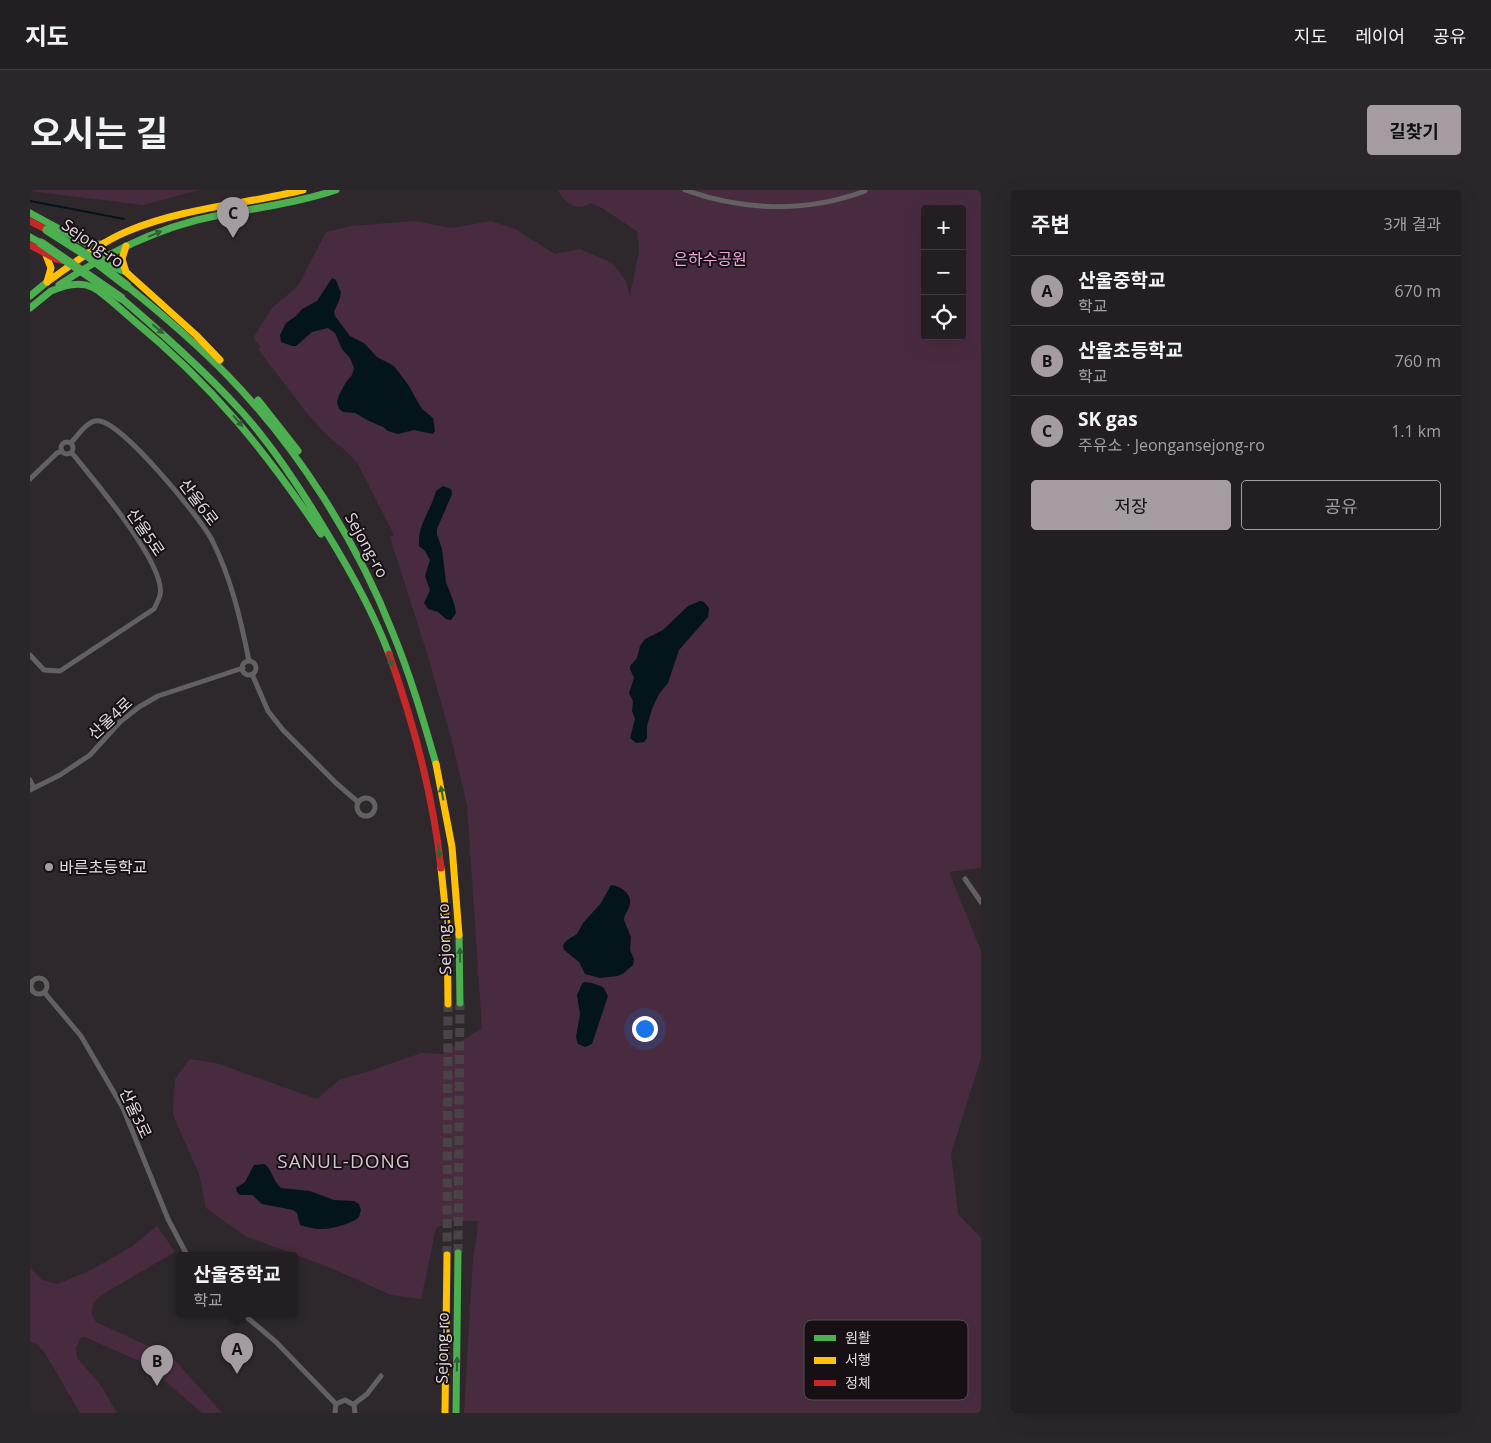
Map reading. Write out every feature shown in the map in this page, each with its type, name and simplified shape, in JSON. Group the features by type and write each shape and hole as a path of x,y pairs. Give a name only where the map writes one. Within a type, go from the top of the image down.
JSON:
{"main road":[{"path":"30,308 49,287 102,244 128,231 162,219 198,210 268,199 303,190"},
{"path":"94,262 165,230 198,220 293,203 336,190"},
{"path":"30,213 87,244 102,244"},
{"name":"Sejong-ro","path":"30,221 88,256 176,325 209,357 255,405 288,447 320,491 367,572 412,680 442,790 452,847 458,900 460,1003"},
{"name":"Sejong-ro","path":"30,237 41,242 81,269 121,298 165,334 242,413 277,456 305,497 354,577 378,628 399,684 413,729 429,795 445,900 448,1004"},
{"path":"76,239 89,283 184,363 262,449 340,563 378,628"},
{"path":"30,245 66,262 94,262 126,272"},
{"path":"126,246 121,261 122,267 126,272 196,335 265,408 290,440 329,497 360,552 373,577 390,624"},
{"path":"46,254 51,268 49,287"},
{"path":"30,296 49,287 80,283 93,287"},
{"name":"Sejong-ro","path":"456,1413 458,1253"},
{"name":"Sejong-ro","path":"445,1413 447,1254"}],"street":[{"path":"685,190 722,201 779,207 832,201 864,191"},
{"name":"산울6로","path":"71,442 90,422 100,421 113,428 147,458 197,517 211,540 228,578 249,661"},
{"path":"71,442 74,447 72,453 66,454 62,451 63,443 71,442"},
{"path":"30,479 57,453 62,451"},
{"name":"산울5로","path":"30,655 44,670 60,671 154,609 161,594 159,577 144,548 72,453"},
{"path":"249,661 256,665 252,674 246,673 243,668 244,664 249,661"},
{"name":"산울4로","path":"32,789 60,775 90,755 120,722 139,707 158,696 243,668"},
{"path":"252,674 268,712 283,730 336,783 358,802"},
{"path":"30,780 32,789"},
{"path":"965,879 981,902"},
{"path":"32,977 45,980 47,988 44,992 37,994 31,992 32,977"},
{"name":"산울3로","path":"44,992 81,1036 123,1108 168,1219 185,1252"},
{"path":"247,1317 276,1342 336,1404"},
{"path":"354,1404 366,1394 381,1376"},
{"path":"336,1404 345,1400 354,1404"},
{"path":"335,1413 336,1404"},
{"path":"354,1404 355,1413"}],"green space":[{"path":"30,190 199,190 143,205 30,191"},
{"name":"은하수공원","path":"558,190 981,190 981,868 949,872 981,951 981,1058 951,1154 958,1214 981,1238 981,1413 464,1413 473,1258 478,1221 453,1221 436,1228 421,1299 391,1295 331,1268 298,1256 298,1252 288,1252 245,1236 206,1208 199,1174 173,1115 175,1079 190,1059 216,1063 317,1099 339,1080 421,1053 442,1054 482,1028 467,805 452,741 427,653 390,537 394,535 358,464 306,412 258,349 261,347 253,338 272,308 298,286 326,232 351,226 414,221 451,228 491,221 515,229 555,254 580,249 612,263 625,280 630,295 639,252 638,232 602,208 590,203 581,207 568,202"},
{"path":"157,1226 175,1252 103,1294 94,1302 91,1314 96,1322 172,1357 222,1413 202,1413 139,1361 85,1337 81,1337 76,1348 77,1358 100,1384 117,1413 80,1413 45,1353 37,1344 30,1341 30,1268 42,1280 58,1284 93,1269 131,1247"}],"shaded area":[{"path":"332,278 336,280 341,293 334,312 335,316 350,336 364,343 377,357 394,366 409,386 422,409 433,418 435,431 433,434 414,430 398,434 388,431 355,413 343,412 339,409 337,402 339,395 352,375 354,368 335,333 328,328 312,332 296,346 281,342 280,335 286,323 302,309 317,301"},
{"path":"443,486 451,489 452,494 437,529 437,534 442,549 446,582 456,613 451,620 446,619 438,612 428,609 424,603 430,590 425,576 430,560 425,551 419,546 422,525 436,491"},
{"path":"700,601 704,602 709,608 708,617 679,650 668,683 659,694 652,709 647,726 647,738 644,742 636,743 630,738 635,719 632,711 633,701 629,693 634,678 630,666 637,658 640,646 645,639 663,630 688,606"},
{"path":"611,885 627,893 630,900 624,920 631,937 630,950 634,959 633,965 624,973 618,976 600,978 585,974 579,962 564,950 563,945 577,934 583,923 601,903"},
{"path":"584,982 603,987 608,996 592,1044 585,1047 578,1044 576,1037 580,1014 577,995"},
{"path":"264,1164 269,1168 281,1188 310,1191 334,1200 354,1201 359,1204 361,1210 359,1217 352,1222 335,1227 324,1229 312,1228 300,1225 297,1213 293,1210 262,1204 252,1195 240,1195 236,1188 245,1182 254,1165"}],"waterway":[{"path":"30,201 124,219"}],"tunnel":[{"path":"458,1253 460,1003"},
{"path":"447,1255 448,1004"}],"traffic: fast":[{"path":"59,285 125,246 178,225 285,203 336,190"},
{"path":"30,213 87,244 102,244"},
{"path":"47,230 88,256 127,286"},
{"path":"30,237 41,243"},
{"path":"41,243 121,298"},
{"path":"94,262 126,272"},
{"path":"30,296 47,282"},
{"path":"51,291 76,284 92,287 107,297 161,344 212,394 257,446 321,534"},
{"path":"127,286 180,330 229,377 278,433 322,496 343,529 378,597 405,664 436,764"},
{"path":"30,308 51,291"},
{"path":"121,298 199,367 242,412 277,455 345,562 369,607 389,654"},
{"path":"258,400 298,451"},
{"path":"459,935 460,1003"},
{"path":"456,1413 458,1253"}],"traffic: slow":[{"path":"47,282 86,254 128,231 149,223 192,212 303,190"},
{"path":"126,246 122,259 126,272 196,335 220,360"},
{"path":"46,255 51,268 47,282"},
{"path":"436,764 452,847 459,935"},
{"path":"441,868 447,925 448,1004"},
{"path":"445,1413 447,1255"}],"traffic: jam":[{"path":"30,221 47,230"},
{"path":"30,245 56,259 71,262"},
{"path":"389,654 407,707 428,787 441,868"}],"place":[{"name":"SK gas","path":"233,238"},
{"name":"바른초등학교","path":"49,867"},
{"name":"산울중학교","path":"237,1374"},
{"name":"산울초등학교","path":"157,1386"}],"district":[{"name":"SANUL-DONG","path":"344,1161"}]}
